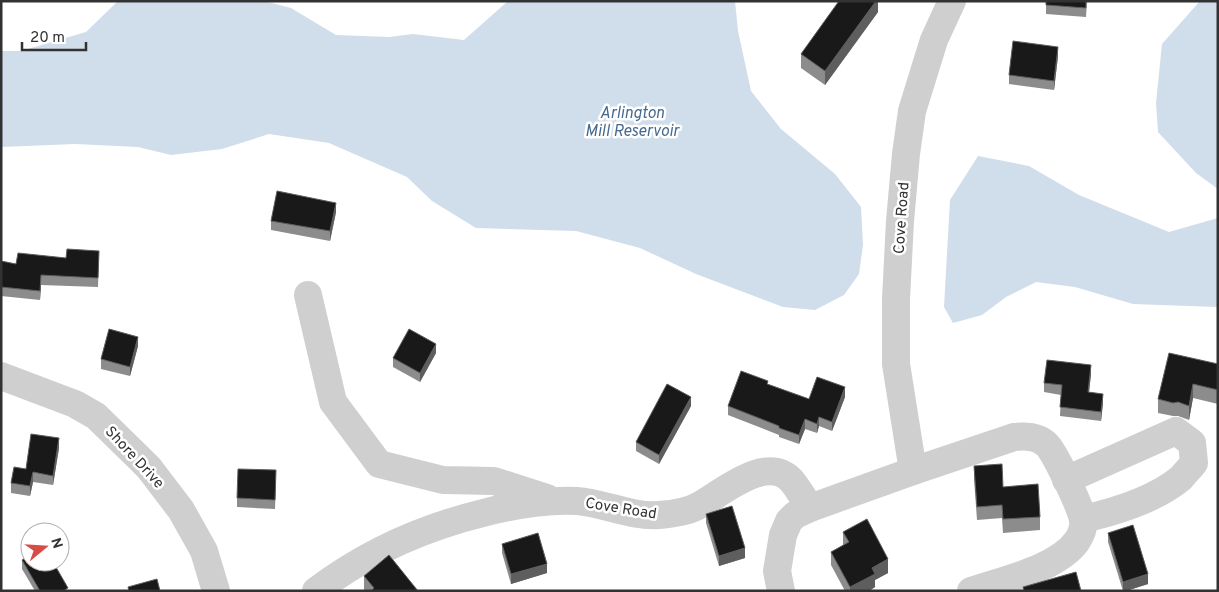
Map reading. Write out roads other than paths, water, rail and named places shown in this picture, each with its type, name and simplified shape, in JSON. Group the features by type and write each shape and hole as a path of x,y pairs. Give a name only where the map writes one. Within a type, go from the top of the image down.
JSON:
{"street":[{"name":"Cove Road","path":"913,471 896,364 896,299 901,211 912,111 934,40 952,1"},
{"path":"308,295 333,402 379,464 443,480 494,481 554,500"},
{"name":"Shore Drive","path":"1,376 75,404 96,416 149,468 181,510 204,551 216,591"},
{"path":"1066,480 1176,431 1192,443 1194,463 1181,478 1158,494 1104,515 1083,519"},
{"path":"782,591 777,571 783,535 789,521 795,515 913,471 1014,437 1026,436 1038,439 1048,445 1055,455 1083,519 1083,529 1078,540 1062,556 1040,568 971,591"},
{"name":"Cove Road","path":"316,591 368,556 426,529 456,519 530,503 554,500 579,501 636,513 657,515 677,513 698,506 744,478 759,473 775,471 790,479 810,508"}],"water":[{"name":"Arlington Mill Reservoir","path":"118,1 264,1 291,8 336,35 389,37 413,34 464,40 508,1 735,1 738,31 751,91 781,129 835,174 861,207 863,245 859,274 844,295 815,310 783,307 696,274 640,248 576,231 476,228 432,201 407,177 329,143 269,134 222,149 171,155 138,147 75,144 1,147 1,51 21,51 86,32"},
{"path":"1200,1 1218,1 1218,189 1196,173 1158,132 1156,103 1162,44"},
{"path":"978,156 1029,166 1079,195 1169,232 1218,218 1218,307 1133,304 1075,287 1036,282 1006,297 982,315 953,323 944,307 950,200"}]}
